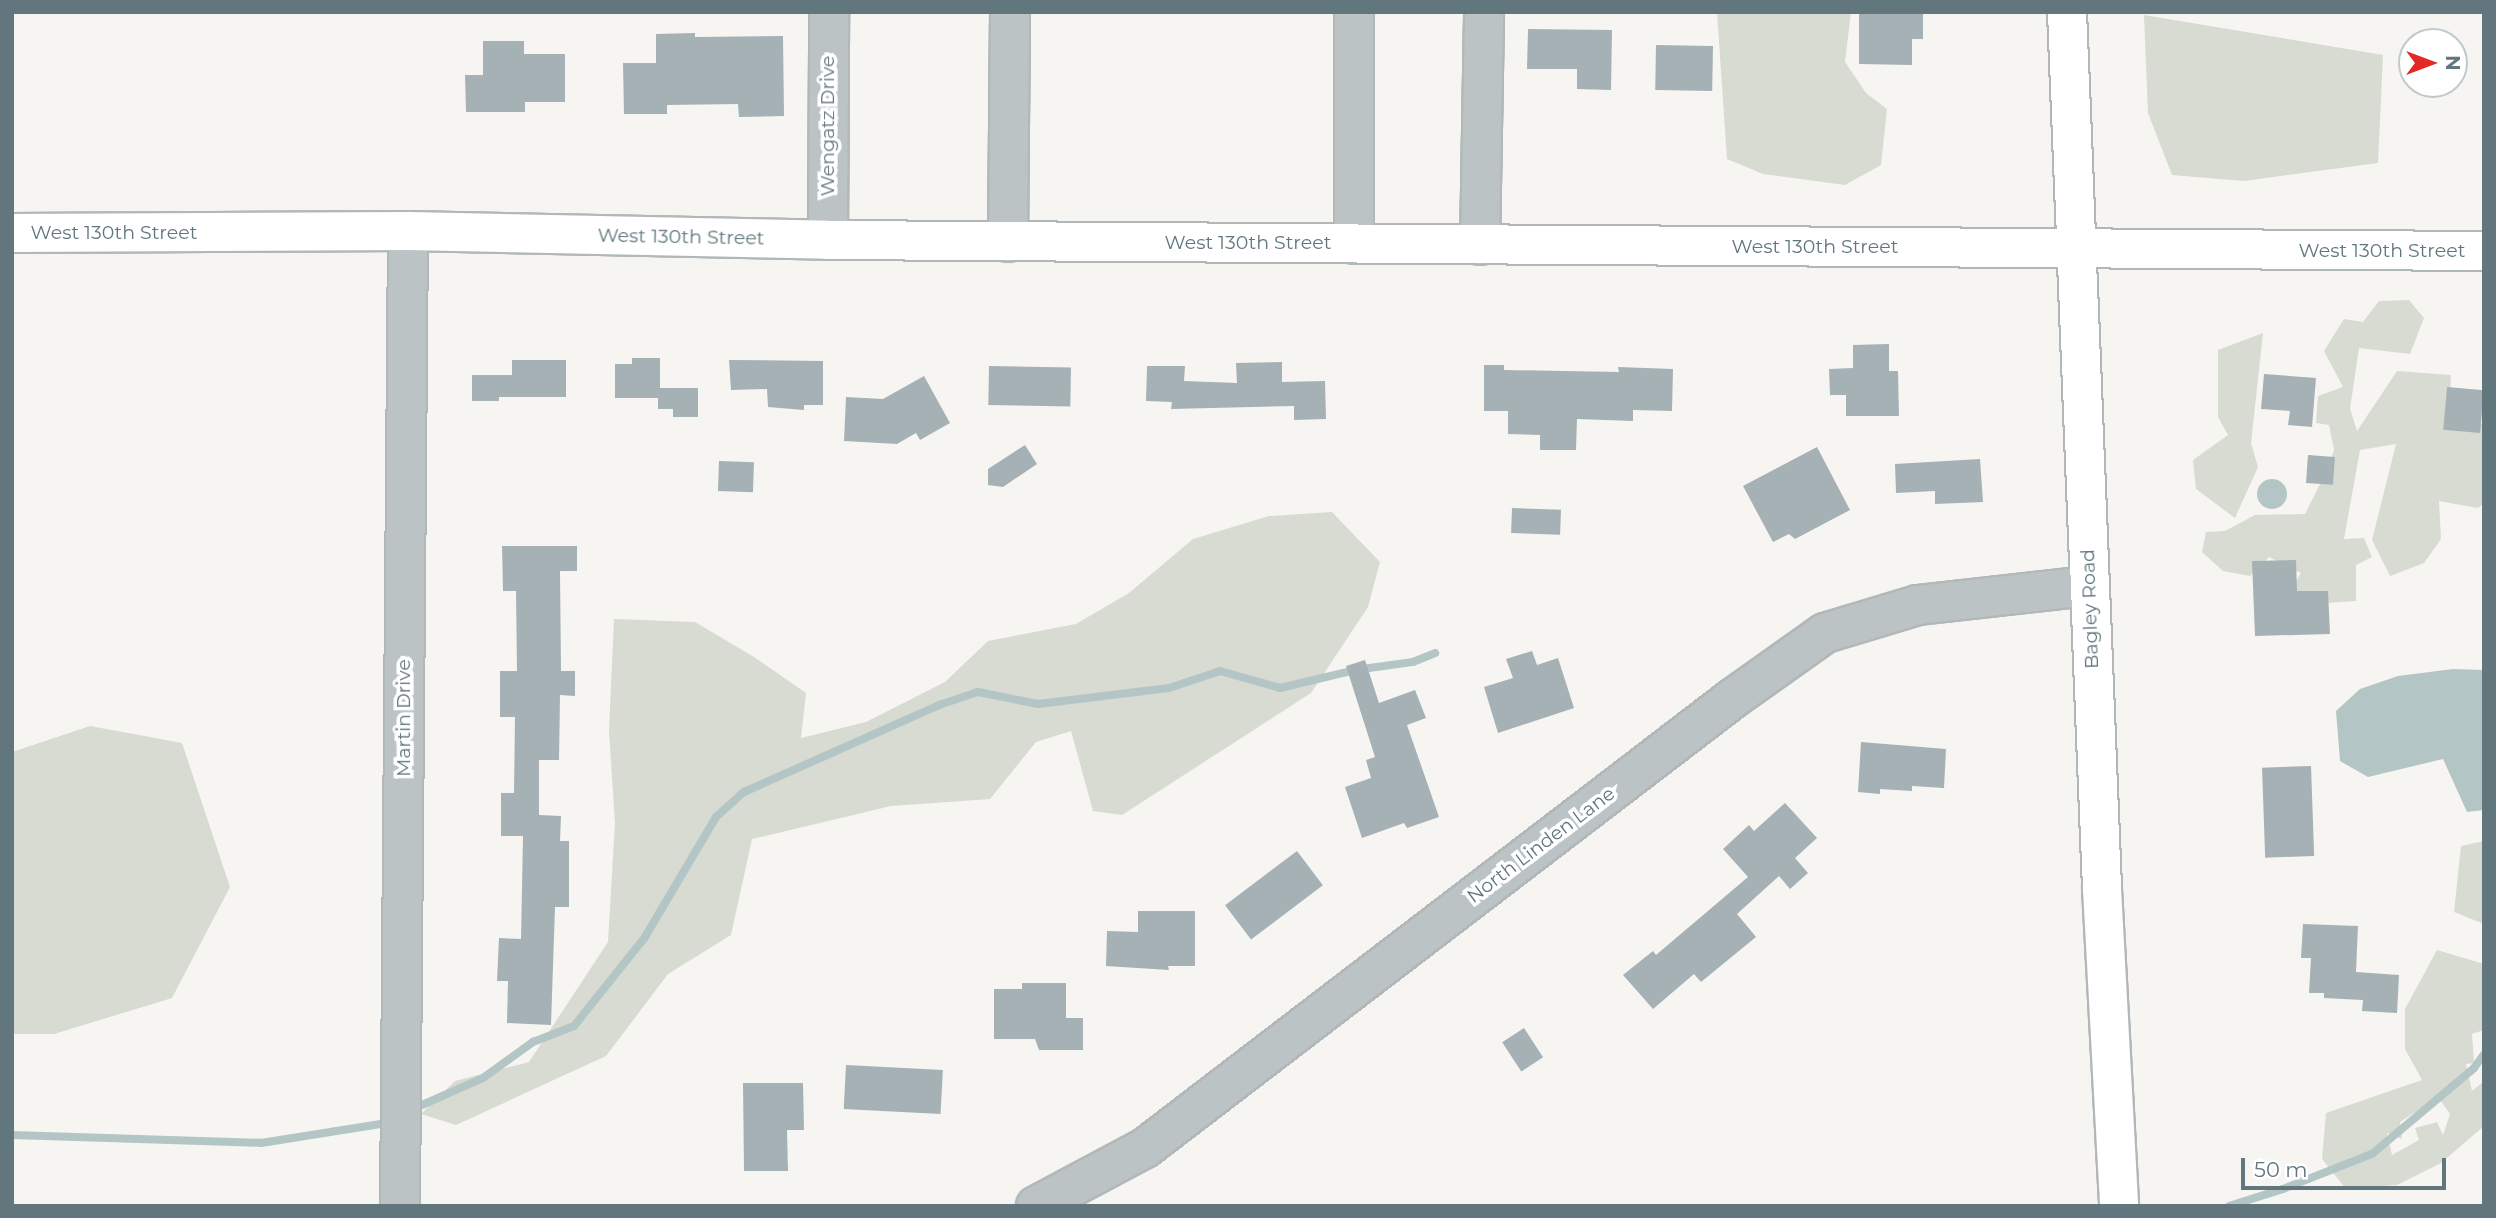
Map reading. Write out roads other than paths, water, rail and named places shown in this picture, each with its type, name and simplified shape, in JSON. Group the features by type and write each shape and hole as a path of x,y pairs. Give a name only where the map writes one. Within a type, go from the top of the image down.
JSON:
{"main road":[{"name":"Bagley Road","path":"2067,12 2088,586 2119,1206"},
{"name":"West 130th Street","path":"12,233 408,231 1008,242 2484,251"}],"street":[{"name":"Wengatz Drive","path":"828,240 829,12"},
{"path":"1008,242 1010,12"},
{"path":"1354,12 1354,244"},
{"path":"1480,245 1484,12"},
{"name":"Martin Drive","path":"400,1206 408,231"},
{"name":"North Linden Lane","path":"1036,1206 1145,1148 1732,699 1825,634 1918,605 2088,586"}],"waterway":[{"path":"422,1105 483,1078 533,1042 574,1026 645,937 716,817 744,792 939,705 978,692 1038,704 1169,688 1220,671 1280,688 1355,670 1413,662 1435,653"},
{"path":"2229,1206 2283,1189 2372,1154 2474,1068 2484,1054"},
{"path":"12,1135 261,1143 381,1124"}]}
